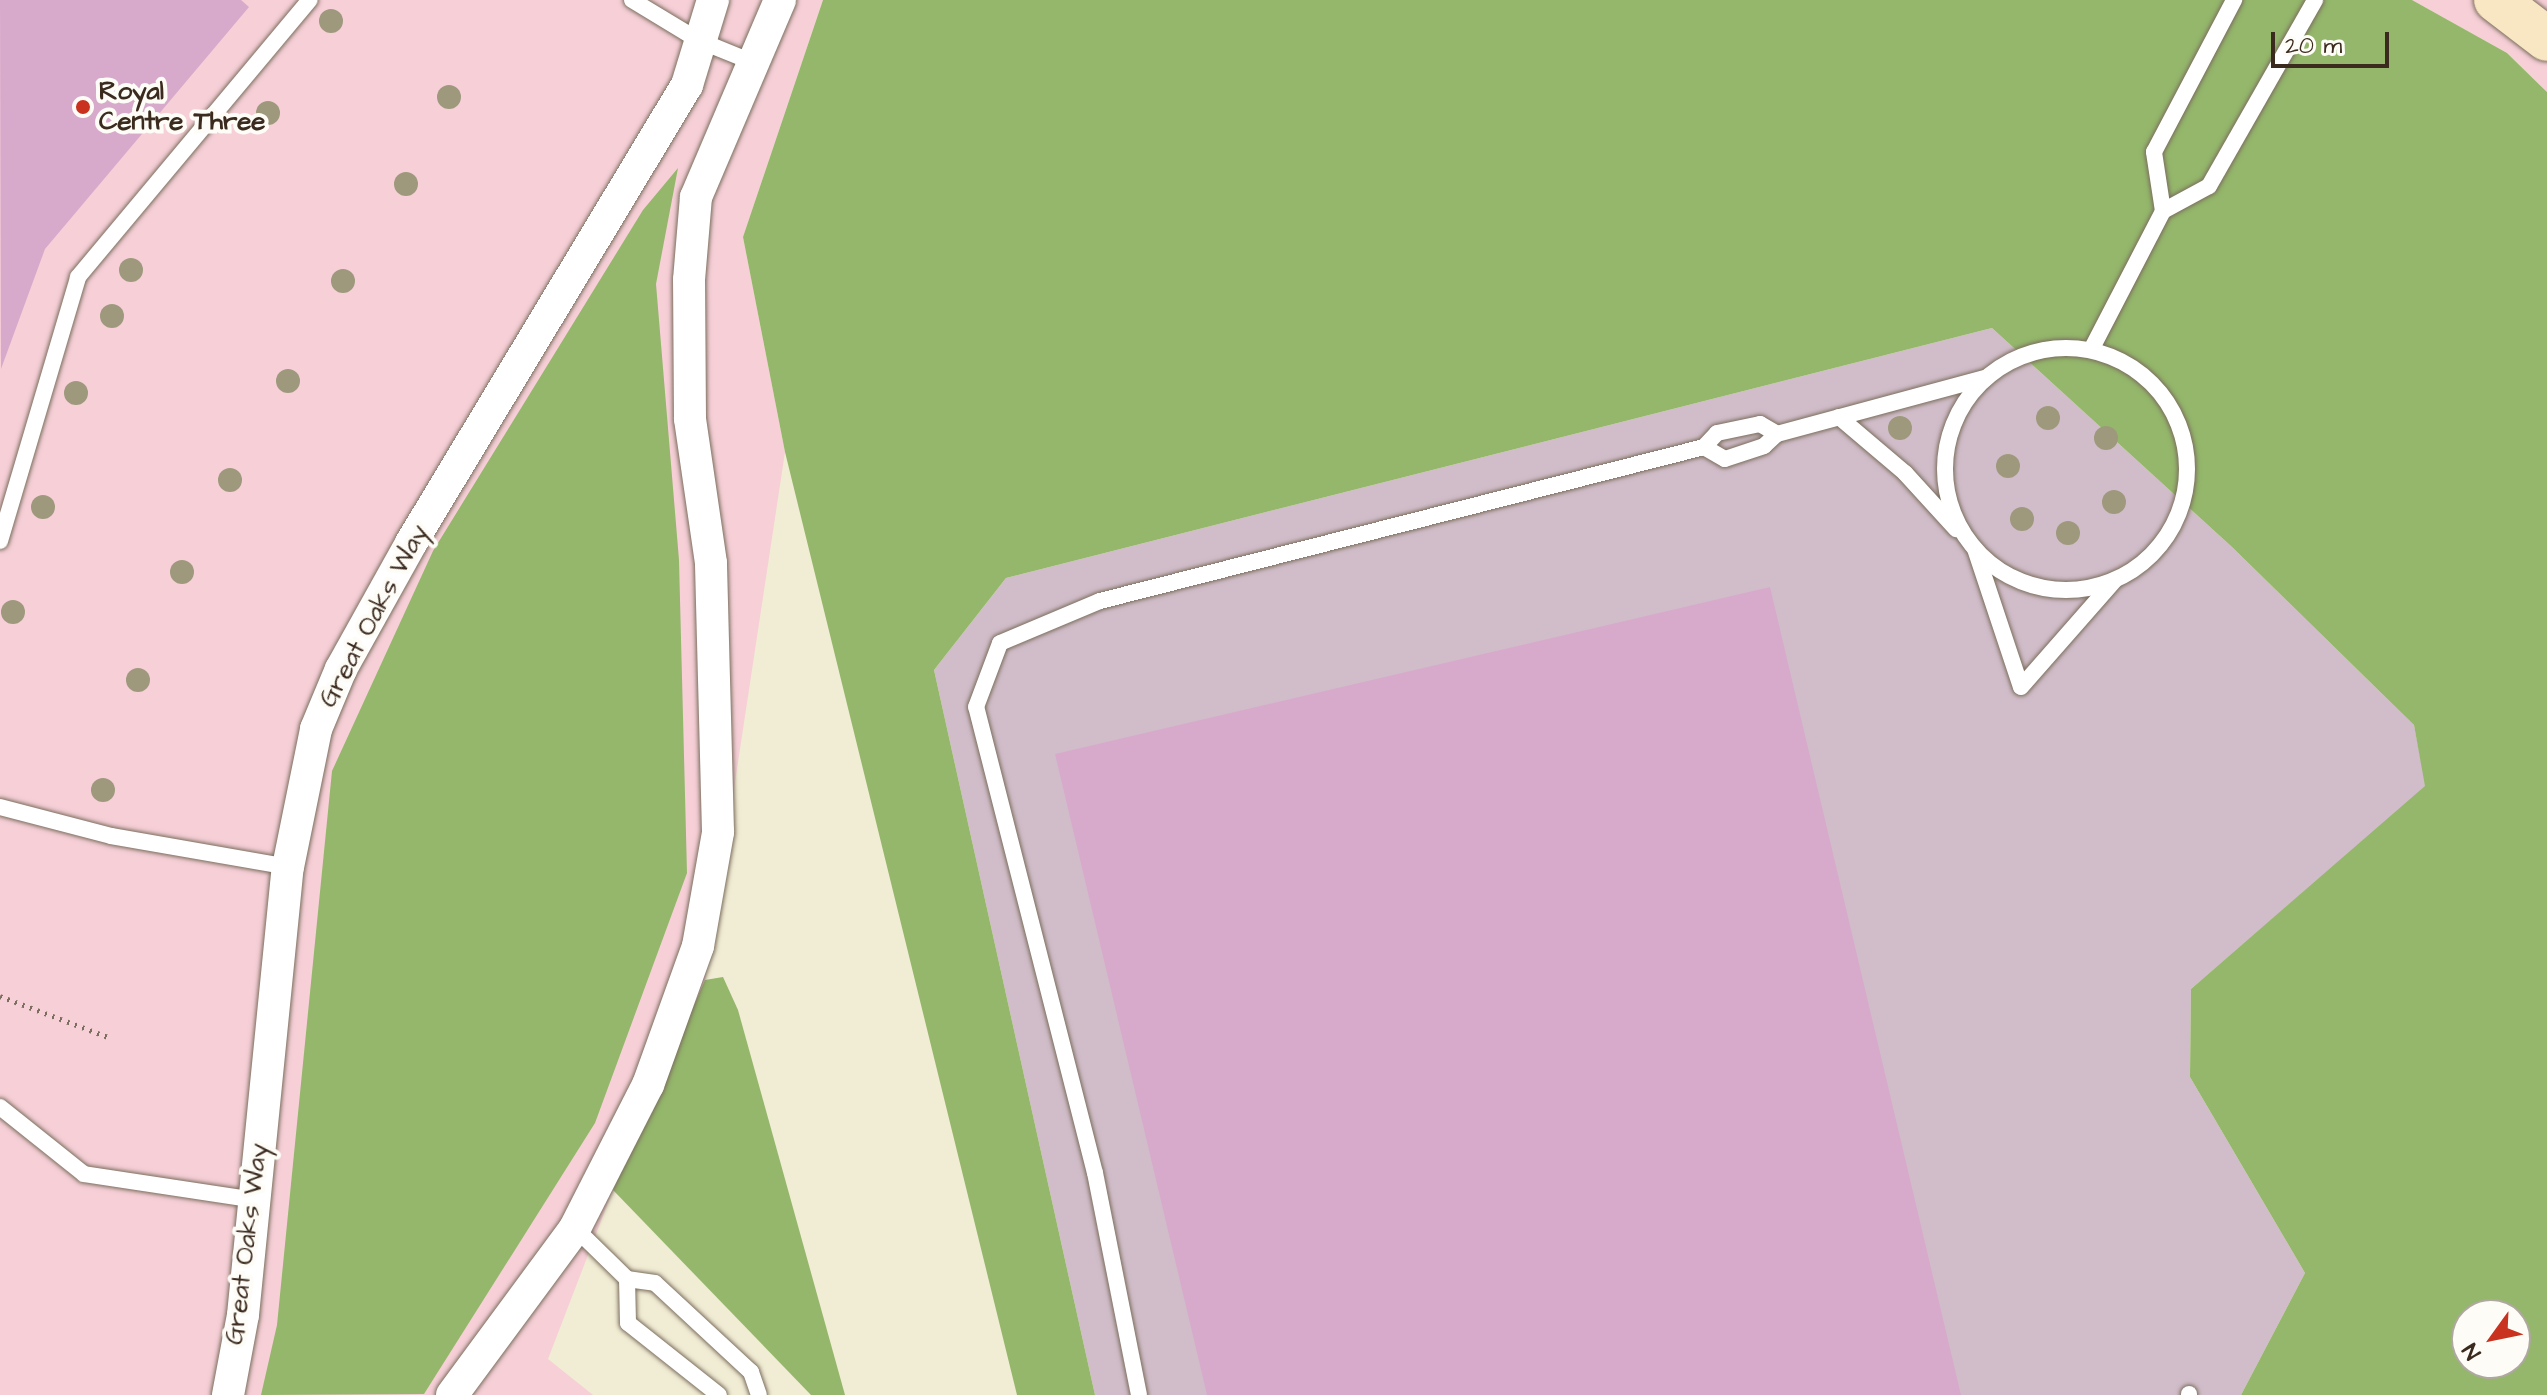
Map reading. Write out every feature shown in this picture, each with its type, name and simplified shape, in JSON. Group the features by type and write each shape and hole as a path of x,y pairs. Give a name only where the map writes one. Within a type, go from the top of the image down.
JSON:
{"street":[{"name":"Great Oaks Way","path":"228,1395 255,1200 288,867 300,786 316,729 341,669 411,543 687,85 698,40 713,0"},
{"path":"452,1395 575,1228 658,1057 698,946 718,832 711,563 690,419 689,280 696,197 757,64 780,0"},
{"path":"2496,0 2547,39"}],"lane":[{"path":"0,541 78,277 310,0"},
{"path":"632,0 698,40 757,64"},
{"path":"2163,211 2154,152 2234,0"},
{"path":"2091,350 2163,211 2209,186 2315,0"},
{"path":"1704,447 1725,459 1764,446 1777,434 1985,378 2029,354 2053,348 2091,350 2127,363 2157,388 2177,419 2187,457 2185,494 2172,530 2148,559 2116,580 2021,687 1976,550 1955,518 1946,468 1947,443 1961,407 1985,378"},
{"path":"1839,417 1905,473 1976,550 2006,574 2041,587 2079,590 2116,580"},
{"path":"1139,1395 1095,1173 976,707 1000,643 1100,601 1704,447 1717,433 1760,424 1777,434"},
{"path":"0,807 111,836 288,867"},
{"path":"0,1107 84,1174 255,1200"},
{"path":"575,1228 627,1279 655,1283 751,1372 759,1395"},
{"path":"627,1279 628,1323 719,1395"}],"path":[{"path":"0,996 108,1037"}],"shaded area":[{"path":"0,0 823,0 743,237 785,452 705,980 613,1190 548,1359 593,1395 0,1395"},
{"path":"2412,0 2547,0 2547,92 2507,53"},
{"path":"1992,328 2232,547 2414,725 2426,786 2191,989 2190,1077 2305,1273 2241,1395 1095,1395 934,670 1006,578"}],"green space":[{"path":"823,0 2412,0 2507,53 2547,92 2547,1395 2241,1395 2305,1273 2190,1077 2191,989 2425,786 2414,725 2232,547 1992,328 1006,578 934,670 1095,1395 1017,1395 785,452 743,237"},
{"path":"678,168 656,284 679,560 687,873 595,1123 424,1394 261,1395 277,1325 332,771 433,551 643,210"},
{"path":"723,977 738,1010 845,1395 811,1395 613,1190 705,980"}],"building":[{"name":"Royal Centre Three","path":"0,0 241,0 249,7 45,249 1,369"},
{"path":"1770,587 1961,1395 1207,1395 1055,754"}],"place":[{"name":"Royal Centre Three","path":"83,107"}]}
